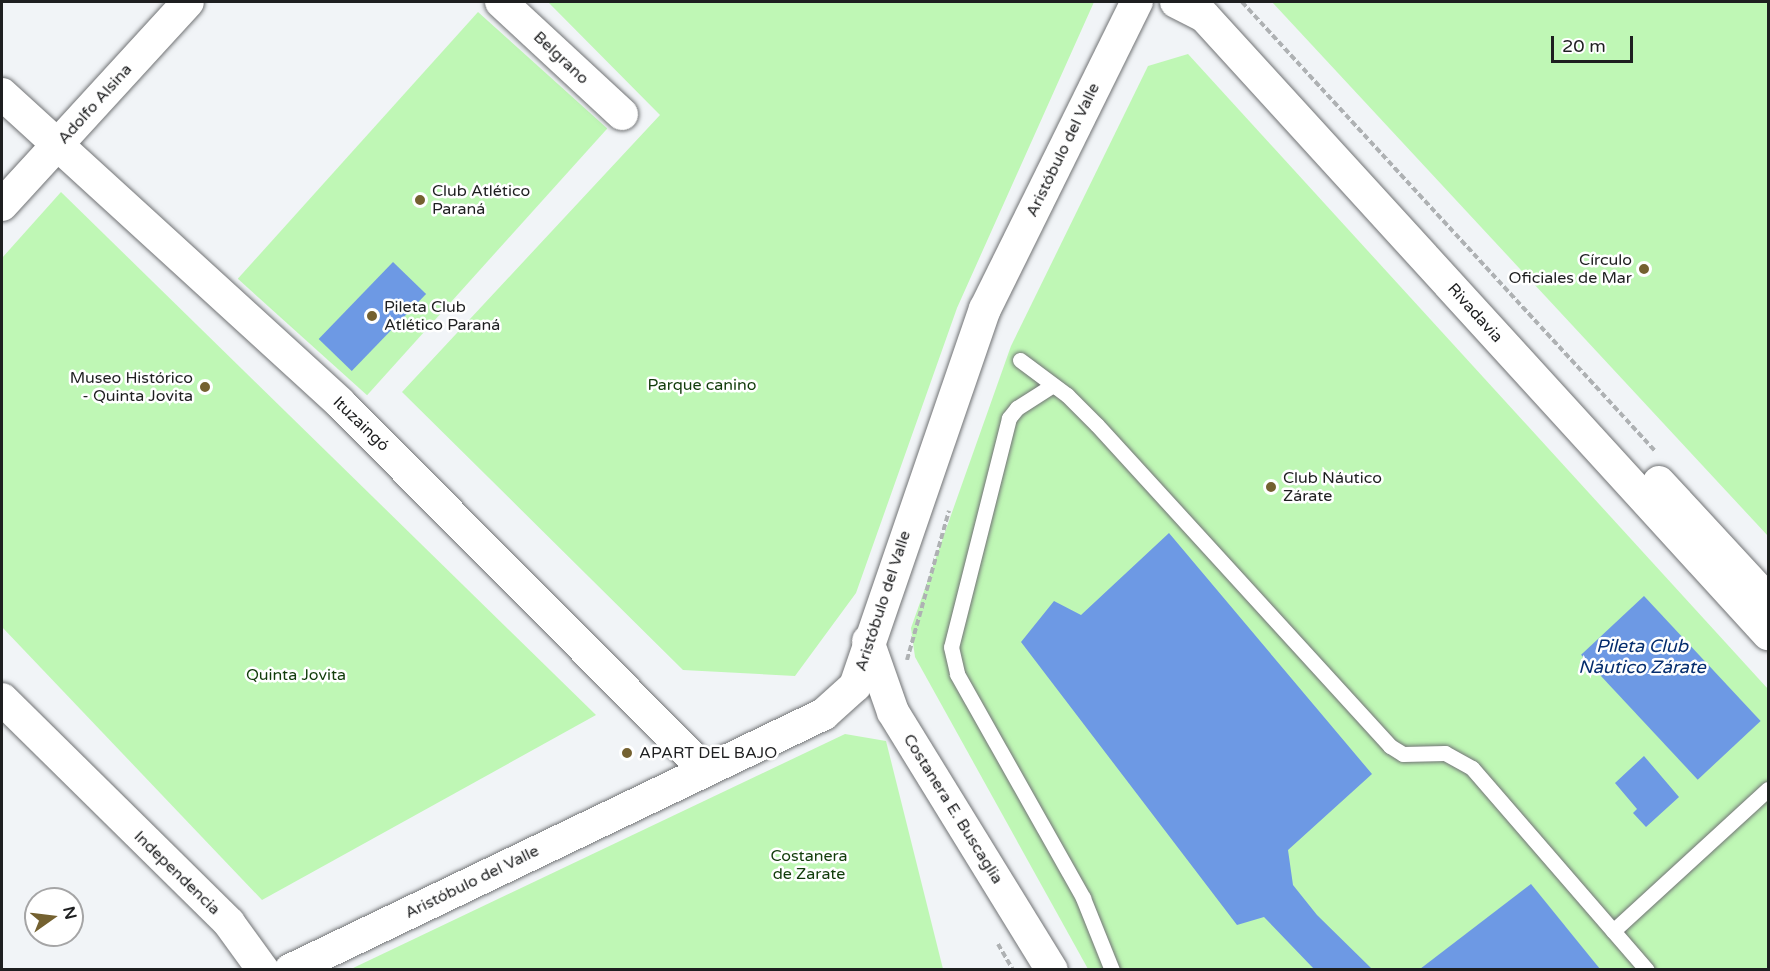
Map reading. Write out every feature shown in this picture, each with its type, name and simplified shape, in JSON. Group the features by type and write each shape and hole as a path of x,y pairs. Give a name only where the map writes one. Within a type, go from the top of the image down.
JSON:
{"street":[{"name":"Adolfo Alsina","path":"2,206 188,2"},
{"name":"Belgrano","path":"501,2 622,114"},
{"name":"Aristóbulo del Valle","path":"290,969 824,714 855,686 868,641 985,309 1137,2"},
{"name":"Rivadavia","path":"1176,2 1204,16 1768,634"},
{"name":"Rivadavia","path":"1216,2 1768,600"},
{"name":"Ituzaingó","path":"2,94 56,146 340,403 705,770"},
{"name":"Costanera E. Buscaglia","path":"868,641 893,712 1052,969"},
{"name":"Independencia","path":"2,699 83,783 229,923 263,969"},
{"path":"824,714 858,709 893,712"}],"lane":[{"path":"1020,360 1053,385 1097,425 1390,746 1403,754 1445,753 1472,768 1647,969"},
{"path":"1053,385 1017,408 1009,418 951,647 957,674 1083,898 1112,969"},
{"path":"1613,930 1768,789"}],"path":[{"path":"1242,2 1663,460"}],"green space":[{"name":"Parque canino","path":"548,2 1094,2 957,308 856,593 795,676 683,670 402,392 660,115"},
{"name":"Círculo Oficiales de Mar","path":"1272,2 1768,2 1768,536"},
{"name":"Club Atlético Paraná","path":"478,12 607,128 367,395 238,279"},
{"name":"Club Náutico Zárate","path":"1188,54 1768,689 1768,969 1088,969 915,657 911,628 1011,346 1148,66"},
{"name":"Quinta Jovita","path":"61,192 596,715 262,900 2,627 2,258"},
{"name":"Costanera de Zarate","path":"845,734 886,741 943,969 351,969"}],"water":[{"name":"Pileta Club Atlético Paraná","path":"393,262 426,294 352,371 319,339"},
{"path":"1169,533 1372,774 1288,850 1293,885 1317,915 1372,969 1314,969 1264,917 1237,925 1021,642 1054,601 1081,615"},
{"name":"Pileta Club Náutico Zárate","path":"1644,596 1761,721 1698,780 1581,655"},
{"path":"1644,756 1679,797 1646,827 1633,813 1637,809 1615,783"},
{"path":"1531,884 1600,969 1420,969"}],"place":[{"name":"Club Atlético Paraná","path":"420,200"},
{"name":"Círculo Oficiales de Mar","path":"1644,269"},
{"name":"Pileta Club Atlético Paraná","path":"372,316"},
{"name":"Museo Histórico - Quinta Jovita","path":"205,387"},
{"name":"Club Náutico Zárate","path":"1271,487"},
{"name":"APART DEL BAJO","path":"627,753"}]}
